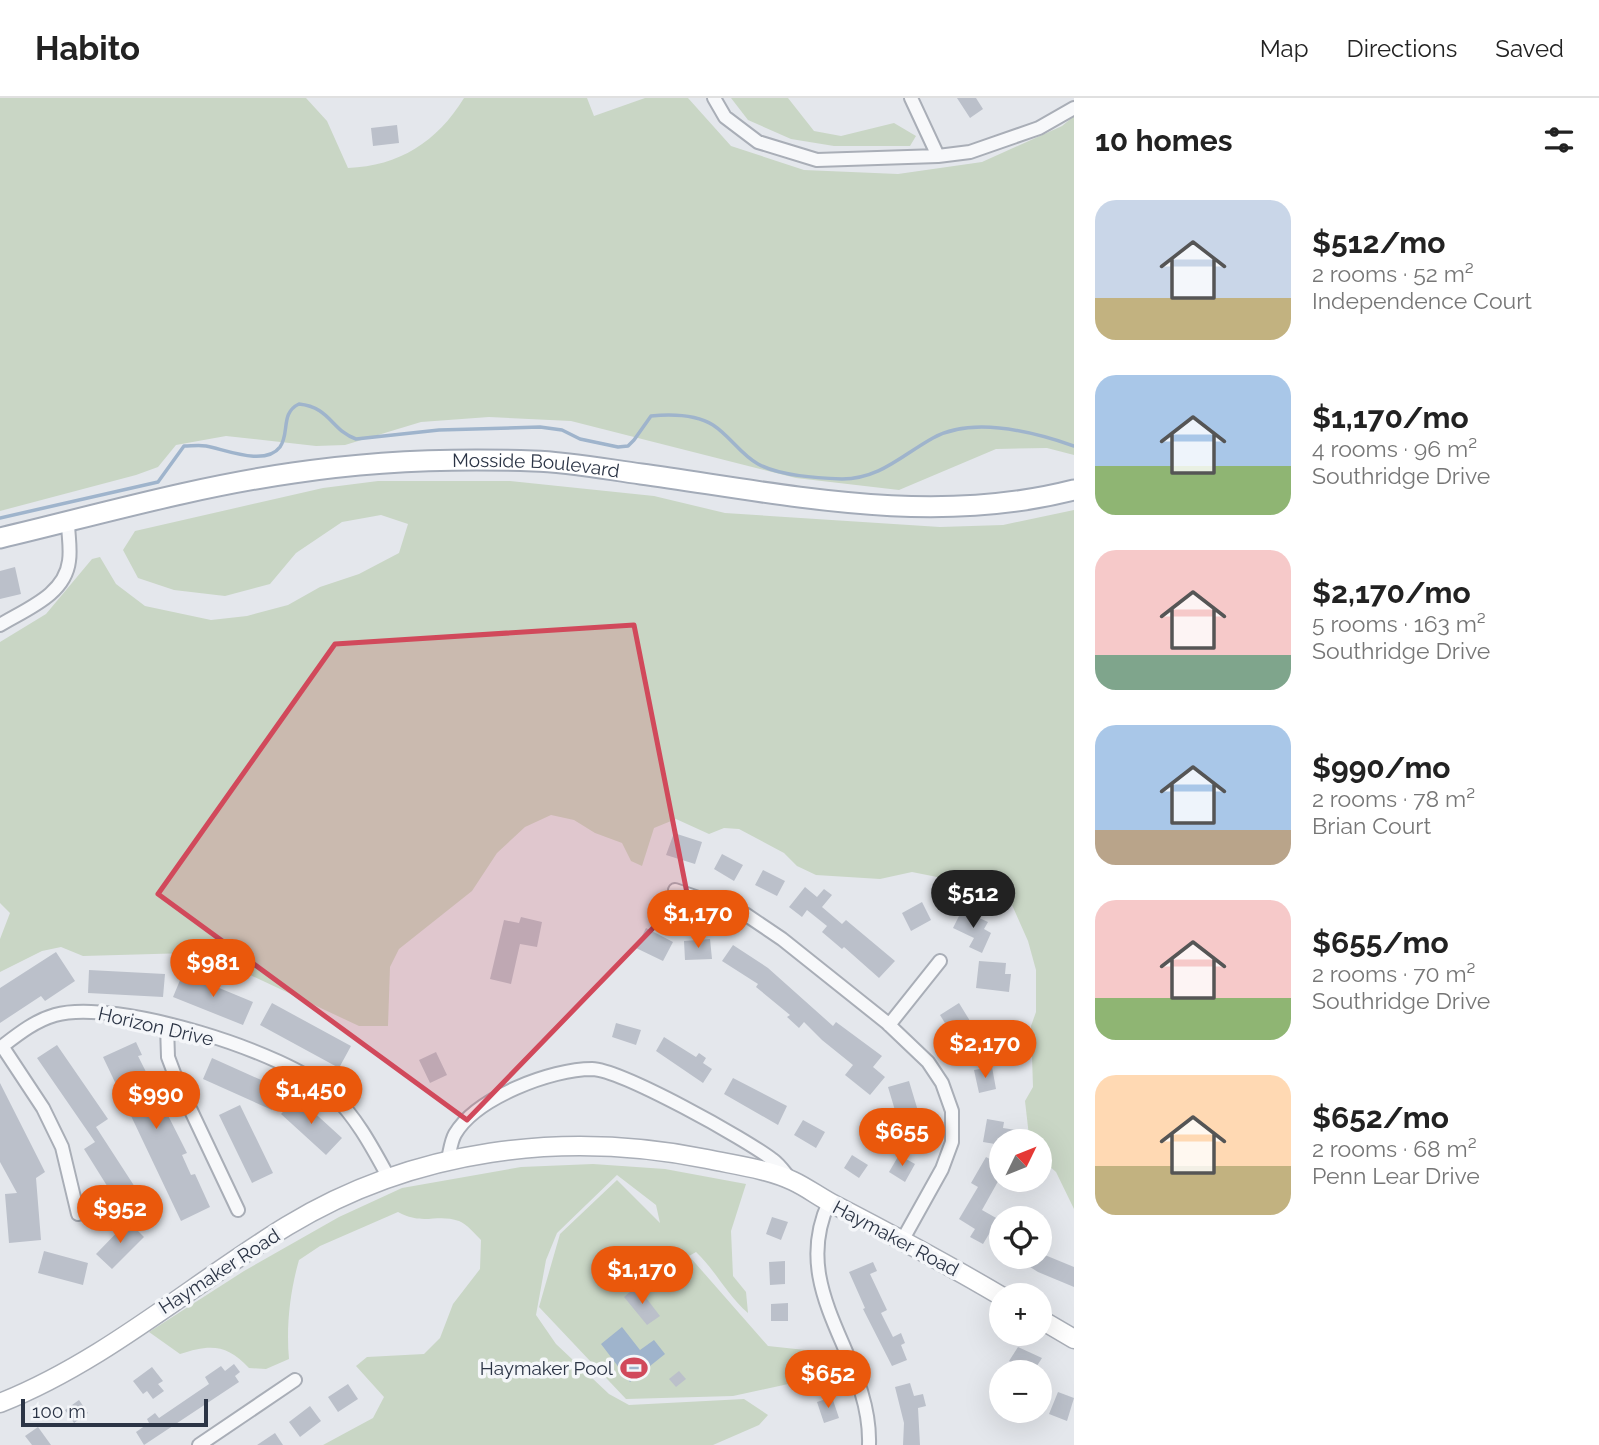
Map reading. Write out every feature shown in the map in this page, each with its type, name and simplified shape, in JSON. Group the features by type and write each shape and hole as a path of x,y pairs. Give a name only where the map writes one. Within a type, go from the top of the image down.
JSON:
{"main road":[{"name":"Mosside Boulevard","path":"0,538 291,473 374,463 535,461 873,507 946,509 1031,501 1074,490"},
{"name":"Haymaker Road","path":"0,1403 76,1365 288,1226 344,1195 448,1159 530,1146 596,1144 658,1149 791,1180 904,1239 989,1289"},
{"path":"1052,1326 1074,1339"}],"street":[{"path":"714,98 725,117 758,142 817,160 938,156 1002,143 1038,128 1074,108"},
{"path":"911,98 938,156"},
{"path":"0,625 55,591 63,580 69,561 68,522"},
{"path":"675,891 745,915 782,939 889,1025 928,1062 942,1083 951,1111 952,1142 942,1169 904,1239"},
{"path":"889,1025 940,961"},
{"name":"Horizon Drive","path":"1,1047 31,1026 56,1015 92,1010 122,1014 250,1048 305,1074 331,1094 357,1123 388,1178"},
{"path":"167,1026 168,1056 177,1081 238,1210"},
{"path":"1,1047 43,1108 62,1147 78,1214"},
{"name":"Haymaker Road","path":"448,1159 453,1135 488,1101 545,1078 594,1069 637,1084 749,1144 776,1161 791,1180"},
{"path":"829,1202 820,1222 815,1266 823,1299 859,1385 869,1445"},
{"path":"198,1445 295,1381"}],"highlighted area":[{"path":"634,625 687,893 467,1120 158,894 335,644"}],"green space":[{"path":"0,98 306,98 327,121 348,168 384,162 415,149 442,127 464,98 587,98 594,116 645,98 688,98 731,146 804,170 898,174 982,162 1062,126 1074,116 1074,455 1047,448 996,449 899,490 796,478 571,421 489,417 421,422 345,445 316,446 226,436 176,445 158,467 0,511"},
{"path":"731,98 788,98 814,131 841,136 894,123 916,136 910,146 834,146 791,139 748,120"},
{"path":"378,481 510,481 654,496 725,513 940,527 1003,525 1074,510 1074,1209 1052,1168 1052,1129 1028,1129 1025,1101 1033,1087 1031,1026 1036,1012 1036,970 1028,941 1001,880 977,885 912,872 880,879 816,875 797,866 784,853 739,829 724,828 709,834 676,819 654,828 642,866 631,861 622,843 595,833 574,820 551,815 525,827 497,853 472,891 399,949 390,967 388,1026 359,1026 250,975 215,966 189,953 83,956 61,947 42,951 0,972 0,939 10,913 0,903 0,642 46,614 92,559 100,557 116,584 145,606 211,620 247,616 288,605 320,587 359,574 399,553 408,524 381,515 342,522 296,553 270,584 225,596 174,590 138,578 123,550 135,531 323,488"},
{"path":"593,1164 665,1169 746,1184 731,1231 733,1276 746,1292 748,1313 696,1252 689,1256 768,1346 824,1352 834,1374 733,1396 626,1399 539,1307 560,1234 617,1180 660,1223 656,1205 617,1175 557,1233 546,1260 536,1315 556,1344 609,1394 629,1405 744,1399 768,1415 759,1425 713,1445 323,1445 373,1418 384,1397 356,1366 367,1357 424,1354 440,1338 453,1304 480,1269 481,1240 465,1224 451,1219 415,1218 398,1212 320,1246 299,1260 290,1309 289,1359 266,1369 249,1368 233,1354 218,1348 180,1354 149,1332 244,1271 339,1217 402,1188 521,1167"}],"water":[{"name":"Haymaker Pool","path":"622,1327 640,1350 654,1340 665,1354 630,1382 601,1344"}],"building":[{"path":"957,98 976,98 983,109 970,118"},
{"path":"397,125 399,143 373,146 371,128"},
{"path":"15,567 21,594 0,599 0,571"},
{"path":"674,833 702,842 695,864 666,855"},
{"path":"722,854 743,865 734,881 714,869"},
{"path":"763,870 785,881 777,896 755,885"},
{"path":"805,887 817,897 824,889 832,895 822,907 842,924 846,920 895,961 879,978 844,947 842,949 822,932 827,926 807,910 802,917 789,907"},
{"path":"922,902 931,920 911,931 902,913"},
{"path":"962,910 988,922 984,929 991,933 982,953 969,947 974,938 953,928"},
{"path":"521,917 542,922 537,947 520,944 511,984 490,979 504,920 519,923"},
{"path":"646,928 673,942 663,961 636,948"},
{"path":"710,939 712,959 685,960 684,941"},
{"path":"733,945 768,968 833,1026 836,1022 882,1056 873,1067 885,1077 870,1095 845,1075 853,1065 804,1022 799,1028 787,1017 790,1015 756,987 758,984 722,961"},
{"path":"56,952 75,981 45,1001 41,996 0,1023 0,988"},
{"path":"979,961 1006,963 1005,974 1011,974 1009,992 976,988"},
{"path":"89,970 165,974 163,997 88,993"},
{"path":"183,973 253,1002 243,1025 173,997"},
{"path":"272,1003 351,1046 339,1068 260,1025"},
{"path":"959,1003 978,1034 959,1046 940,1015"},
{"path":"616,1023 641,1030 636,1045 612,1037"},
{"path":"664,1037 696,1057 699,1053 706,1058 703,1063 712,1069 703,1083 656,1051"},
{"path":"136,1042 142,1055 138,1056 187,1153 182,1155 191,1175 195,1174 210,1207 181,1221 103,1057"},
{"path":"57,1045 108,1119 96,1127 144,1201 124,1213 84,1149 95,1142 37,1058"},
{"path":"436,1052 447,1075 430,1083 419,1060"},
{"path":"212,1058 281,1089 272,1110 203,1079"},
{"path":"992,1067 996,1089 979,1093 974,1070"},
{"path":"733,1078 787,1106 778,1125 724,1094"},
{"path":"909,1081 918,1111 897,1117 888,1087"},
{"path":"0,1083 45,1172 36,1178 41,1240 9,1243 5,1194 17,1193 0,1162"},
{"path":"297,1097 342,1138 326,1155 281,1114"},
{"path":"240,1105 273,1173 252,1183 219,1115"},
{"path":"987,1119 1004,1122 1003,1128 1010,1129 989,1129 989,1143 983,1142"},
{"path":"803,1120 825,1132 816,1148 794,1135"},
{"path":"852,1155 868,1165 859,1178 844,1168"},
{"path":"899,1155 915,1164 905,1182 889,1172"},
{"path":"986,1157 989,1159 989,1192 992,1192 982,1210 989,1214 989,1234 983,1244 970,1237 975,1229 959,1219 978,1187 971,1183"},
{"path":"772,1217 788,1222 781,1240 766,1234"},
{"path":"128,1221 144,1237 112,1269 96,1254"},
{"path":"44,1251 88,1263 83,1285 38,1273"},
{"path":"1052,1258 1074,1267 1074,1287 1033,1269 1052,1269"},
{"path":"785,1261 785,1284 770,1285 769,1262"},
{"path":"873,1262 877,1271 870,1274 887,1310 881,1313 893,1337 901,1333 905,1343 901,1345 907,1360 892,1366 863,1309 865,1308 849,1272"},
{"path":"637,1286 660,1316 647,1325 624,1297"},
{"path":"788,1303 788,1321 771,1321 771,1304"},
{"path":"1018,1347 1042,1358 1041,1360 1010,1360"},
{"path":"234,1364 240,1372 235,1376 239,1382 144,1445 136,1432 149,1423 147,1419 155,1413 159,1418 209,1384 205,1377 221,1366 225,1371"},
{"path":"152,1367 163,1381 158,1384 164,1391 153,1399 147,1391 143,1394 133,1381"},
{"path":"679,1371 686,1379 676,1387 669,1379"},
{"path":"910,1383 914,1396 923,1394 926,1406 918,1408 920,1445 903,1445 904,1423 895,1387"},
{"path":"348,1384 358,1399 338,1412 328,1397"},
{"path":"1058,1392 1074,1398 1067,1421 1052,1415 1052,1407"},
{"path":"832,1397 839,1418 824,1423 817,1402"},
{"path":"79,1400 88,1413 74,1423 65,1410"},
{"path":"310,1406 321,1421 300,1437 289,1422"},
{"path":"38,1427 51,1445 32,1445 25,1436"},
{"path":"275,1433 283,1445 257,1445"}],"waterway":[{"path":"0,518 158,482 184,446 206,446 255,456 273,453 283,442 289,413 299,404 318,410 341,431 356,439 439,430 540,427 562,430 580,439 618,447 628,446 651,416 683,416 713,425 746,456 767,468 799,476 832,479 856,478 879,471 933,438 966,428 1003,428 1074,446"}],"place":[{"name":"Haymaker Pool","path":"634,1368"}]}
